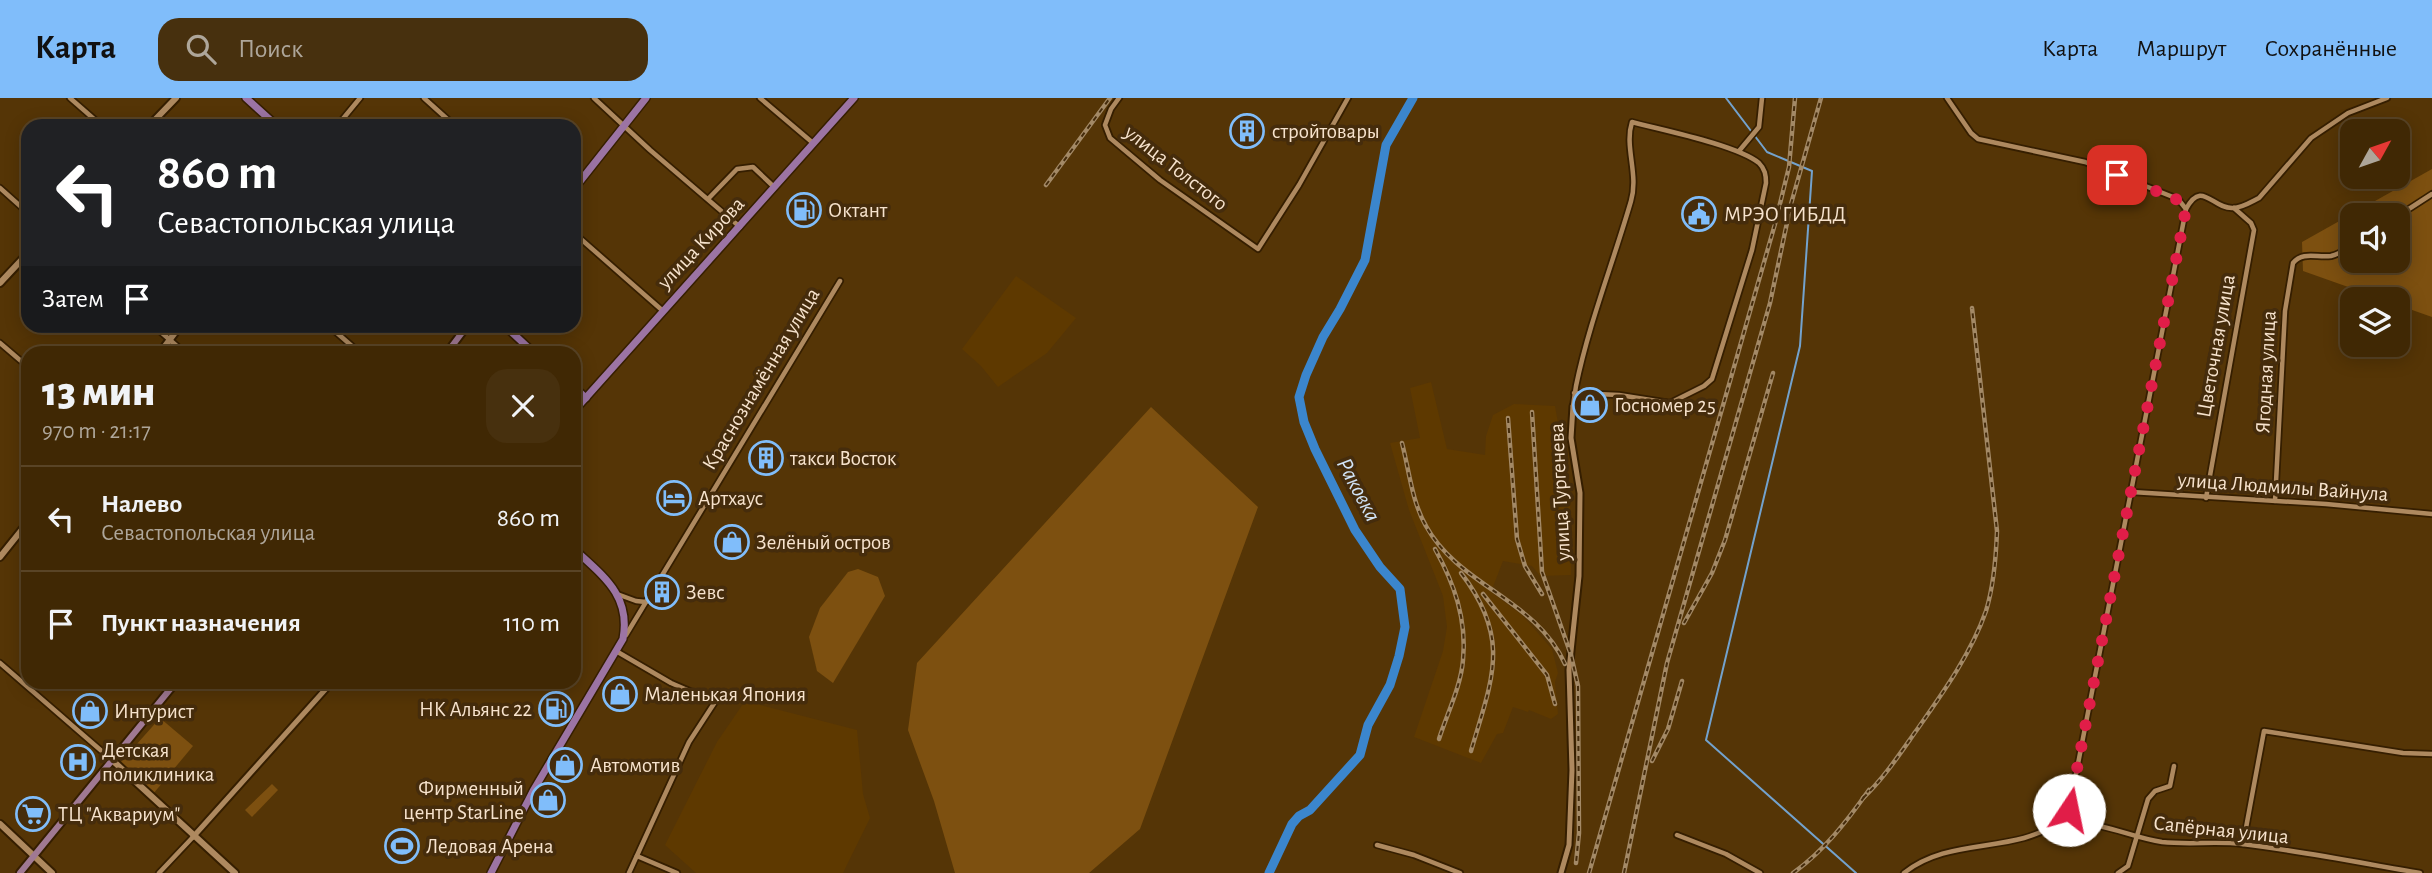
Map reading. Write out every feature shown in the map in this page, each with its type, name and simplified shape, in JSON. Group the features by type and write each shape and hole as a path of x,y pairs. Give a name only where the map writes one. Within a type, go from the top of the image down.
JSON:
{"highway":[{"path":"246,98 270,119"},
{"path":"581,181 646,98"},
{"name":"улица Кирова","path":"581,403 854,98"},
{"path":"512,333 526,346"},
{"path":"581,393 586,398"},
{"path":"581,556 617,594"},
{"name":"Краснознамённая улица","path":"491,873 533,791 623,639 626,624 617,594"}],"main road":[{"path":"156,119 176,98"},
{"path":"0,283 21,260"},
{"path":"165,346 175,333"},
{"path":"0,557 21,536"},
{"path":"20,873 170,689"},
{"path":"112,760 235,873"},
{"path":"0,824 52,873"}],"street":[{"path":"70,98 94,119"},
{"path":"343,119 360,98"},
{"path":"424,98 447,119"},
{"path":"594,98 740,227"},
{"path":"760,98 813,144"},
{"name":"улица Толстого","path":"1119,98 1105,125 1110,138 1160,180 1258,249 1348,98"},
{"path":"1574,393 1619,395 1670,403 1704,386 1712,379 1752,250 1766,183 1766,173 1760,164 1739,151 1759,127 1762,98"},
{"path":"1947,98 1978,139 2096,165 2178,200 2186,209"},
{"path":"1904,873 1916,863 1942,853 2022,839 2049,830 2061,824 2069,810 2186,209 2192,199 2207,197 2234,208 2259,198 2311,138 2348,113 2387,98"},
{"name":"улица Тургенева","path":"1561,873 1569,845 1572,771 1569,670 1579,576 1580,493 1571,438 1574,393 1587,337 1631,202 1634,170 1628,133 1632,122 1739,151"},
{"path":"708,199 737,169 753,167 775,188"},
{"path":"0,188 21,207"},
{"path":"2410,208 2432,194"},
{"name":"Цветочная улица","path":"2206,498 2253,230 2251,223 2234,208"},
{"path":"581,239 663,311"},
{"name":"Ягодная улица","path":"2275,501 2288,285 2295,260 2309,256 2332,256 2340,252"},
{"name":"Краснознамённая улица","path":"623,639 840,281"},
{"path":"163,333 177,346"},
{"path":"337,333 351,346"},
{"path":"0,343 21,361"},
{"name":"улица Людмилы Вайнула","path":"2132,492 2432,514"},
{"path":"662,507 684,499"},
{"path":"617,594 646,602"},
{"path":"616,651 671,682 715,702 689,742 629,873"},
{"path":"0,663 21,681"},
{"path":"30,689 112,760"},
{"path":"159,873 325,689"},
{"path":"2243,844 2264,732 2403,753 2432,754"},
{"path":"2118,873 2128,866 2148,799 2155,791 2170,786 2175,766"},
{"name":"Сапёрная улица","path":"2061,824 2089,823 2138,837 2191,844 2243,844 2420,873"},
{"path":"1677,835 1726,853 1760,873"},
{"path":"1377,845 1460,873"},
{"path":"637,856 677,873"}],"shaded area":[{"path":"2432,169 2432,317 2410,309 2410,287 2348,287 2303,271 2302,242 2340,221 2340,273 2410,273 2410,203 2371,203 2396,189 2410,189 2410,181"},
{"path":"1016,276 1076,318 1047,353 998,387 981,366 962,349"},
{"path":"1431,382 1447,449 1485,455 1486,436 1493,415 1514,404 1555,406 1570,490 1571,575 1540,576 1532,566 1503,561 1491,592 1522,615 1552,649 1558,673 1555,682 1558,714 1551,719 1513,707 1503,733 1497,734 1481,763 1414,737 1443,651 1447,627 1443,596 1409,510 1390,443 1420,438 1410,388"},
{"path":"1151,407 1258,507 1140,829 1089,873 955,873 934,801 908,730 917,663"},
{"path":"858,569 878,577 885,596 833,683 817,671 809,637 820,608 848,572"},
{"path":"745,701 857,730 863,794 870,818 843,873 696,873 665,845 717,742"},
{"path":"160,718 193,746 153,794 120,763"},
{"path":"272,784 278,790 252,817 245,810"}],"waterway":[{"name":"Раковка","path":"1269,873 1292,824 1310,810 1360,755 1368,725 1390,685 1405,627 1400,589 1380,567 1355,530 1315,449 1304,422 1299,397 1323,337 1365,260 1386,145 1413,98"},
{"path":"1726,98 1767,152 1812,171 1800,346 1706,740 1856,873"}],"railway":[{"path":"1046,185 1110,98"},
{"path":"1589,873 1775,224 1789,167 1795,98"},
{"path":"1624,873 1667,663 1770,303 1791,204 1821,98"},
{"path":"1863,798 1891,766 1955,673 1980,627 1991,591 1997,531 1972,308"},
{"path":"1684,623 1712,573 1725,540 1773,373"},
{"path":"1532,412 1542,572 1571,655 1578,686 1579,833 1576,863"},
{"path":"1508,418 1517,539 1525,566 1542,594"},
{"path":"1402,443 1417,507 1440,546 1458,564 1536,623 1565,664"},
{"path":"1435,549 1458,602 1464,645 1460,680 1439,739"},
{"path":"1461,573 1477,597 1492,639 1491,680 1471,751"},
{"path":"1483,594 1547,675 1555,704"},
{"path":"1652,761 1668,729 1682,681"},
{"path":"1793,873 1834,835 1869,790"}],"place":[{"name":"стройтовары","path":"1247,131"},
{"name":"Октант","path":"804,210"},
{"name":"МРЭО ГИБДД","path":"1699,214"},
{"name":"Госномер 25","path":"1590,405"},
{"name":"такси Восток","path":"766,458"},
{"name":"Артхаус","path":"674,498"},
{"name":"Зелёный остров","path":"732,542"},
{"name":"Зевс","path":"662,592"},
{"name":"Маленькая Япония","path":"620,694"},
{"name":"НК Альянс 22","path":"556,709"},
{"name":"Интурист","path":"90,711"},
{"name":"Детская поликлиника","path":"78,762"},
{"name":"Автомотив","path":"565,765"},
{"name":"Фирменный центр StarLine","path":"548,800"},
{"name":"ТЦ \"Аквариум\"","path":"33,814"},
{"name":"Ледовая Арена","path":"402,846"}],"route":[{"path":"2069,810 2186,209 2178,200 2117,175"}]}
